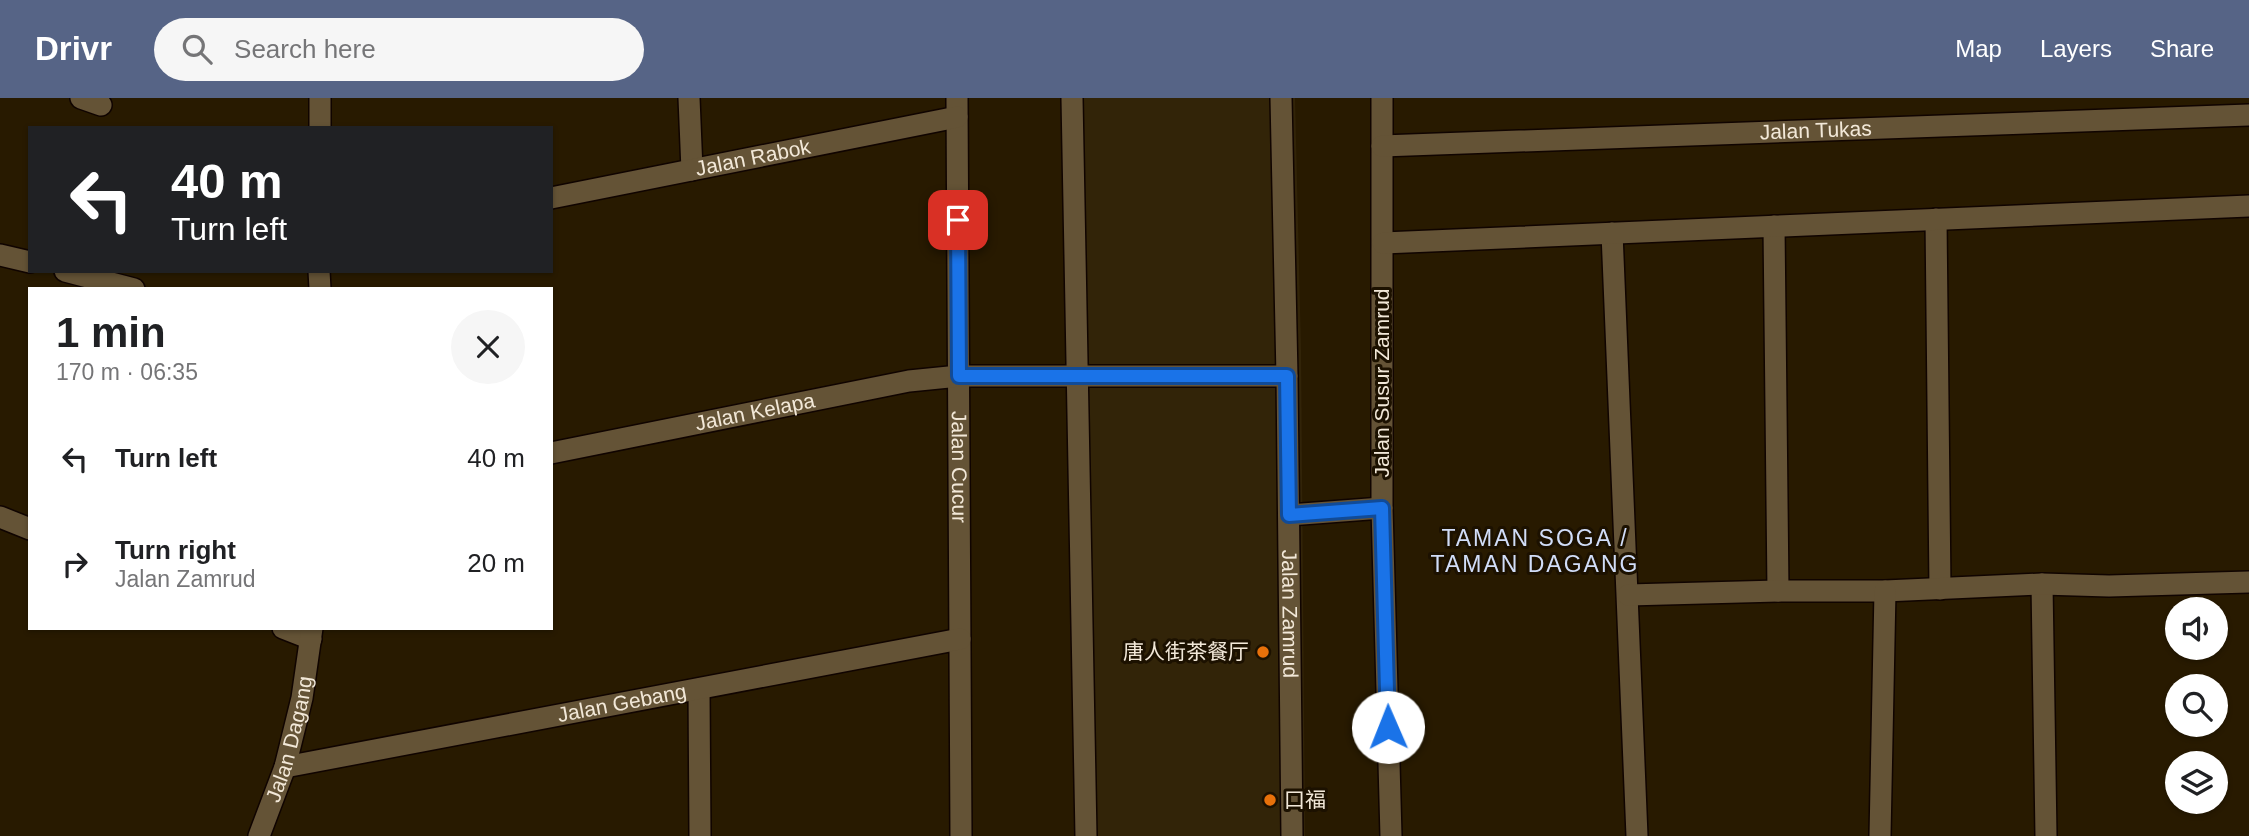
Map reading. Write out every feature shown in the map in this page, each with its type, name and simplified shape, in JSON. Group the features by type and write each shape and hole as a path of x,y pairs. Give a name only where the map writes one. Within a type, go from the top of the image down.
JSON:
{"street":[{"path":"320,98 320,126"},
{"path":"689,98 691,170"},
{"path":"1072,98 1086,836"},
{"name":"Jalan Zamrud","path":"1281,98 1292,836"},
{"name":"Jalan Susur Zamrud","path":"1382,98 1382,508 1391,836"},
{"name":"Jalan Rabok","path":"553,198 691,170 957,107"},
{"name":"Jalan Cucur","path":"957,107 961,836"},
{"name":"Jalan Tukas","path":"1382,146 2249,115"},
{"path":"1383,243 2249,206"},
{"path":"1936,219 1940,589"},
{"path":"1774,226 1778,591"},
{"path":"1612,233 1637,836"},
{"path":"0,255 28,262"},
{"path":"73,273 126,287"},
{"name":"Jalan Kelapa","path":"553,453 909,381 959,376 1287,376"},
{"path":"1289,515 1382,508"},
{"path":"0,517 28,528"},
{"path":"1628,595 1885,591 2042,584 2109,586 2249,582"},
{"path":"2042,584 2046,836"},
{"path":"1880,836 1885,591"},
{"name":"Jalan Dagang","path":"259,836 285,767 302,698 311,634 292,630"},
{"name":"Jalan Gebang","path":"285,767 960,639"},
{"path":"699,689 700,836"}],"shaded area":[{"path":"1063,98 1295,98 1301,350 1305,836 1078,836"}],"place":[{"name":"唐人街茶餐厅","path":"1263,652"},
{"name":"口福","path":"1270,800"}],"district":[{"name":"TAMAN SOGA / TAMAN DAGANG","path":"1535,551"}],"route":[{"path":"958,220 959,376 1287,376 1289,515 1382,508 1388,727"}]}
